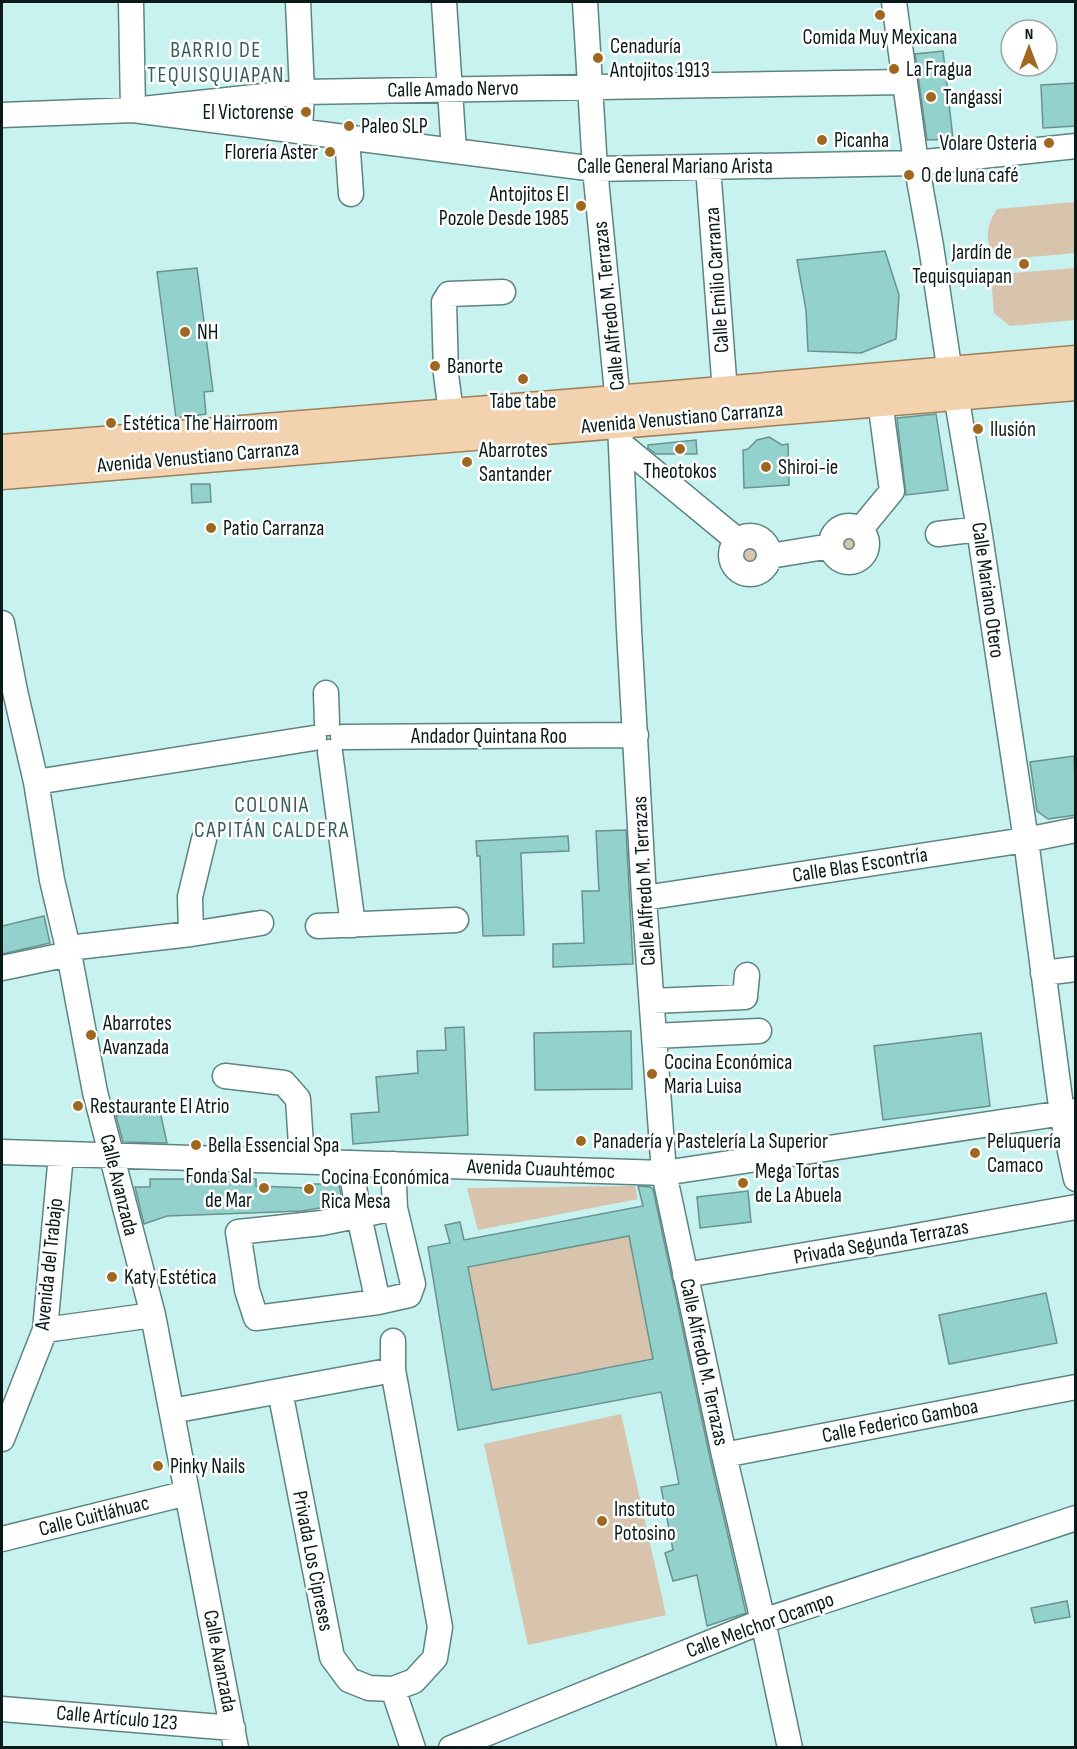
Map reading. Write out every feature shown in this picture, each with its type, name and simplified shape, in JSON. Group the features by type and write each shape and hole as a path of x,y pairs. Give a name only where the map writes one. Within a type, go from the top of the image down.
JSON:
{"main road":[{"name":"Avenida Venustiano Carranza","path":"2,474 880,401 953,384 1076,361"},
{"name":"Avenida Venustiano Carranza","path":"2,450 451,413 620,423 725,392 953,384 1076,385"}],"street":[{"path":"131,2 133,110"},
{"path":"298,2 302,92 300,131"},
{"path":"444,2 454,151"},
{"name":"Calle Alfredo M. Terrazas","path":"585,2 595,169 620,423 628,630 664,1173 790,1748"},
{"name":"Calle Mariano Otero","path":"894,2 916,163 979,529 1026,840 1043,974 1069,1112 1076,1179"},
{"name":"Calle Amado Nervo","path":"2,115 133,110 302,92 905,82"},
{"name":"Calle General Mariano Arista","path":"133,110 595,169 916,163 1076,146"},
{"path":"347,137 351,194"},
{"name":"Calle Emilio Carranza","path":"708,167 725,392"},
{"path":"451,413 446,374 444,302 449,294 503,292"},
{"path":"770,556 831,546 836,556 846,562 857,560 865,551 867,545 864,534 860,530 892,491 880,401"},
{"path":"620,423 737,540"},
{"path":"938,534 979,529"},
{"path":"749,535 762,539 770,556 765,568 760,572 747,574 741,572 732,563 730,557 737,540 749,535"},
{"name":"Calle Avanzada","path":"2,623 36,782 52,880 95,1092 153,1315 235,1738"},
{"path":"326,693 328,737 353,924"},
{"name":"Andador Quintana Roo","path":"36,782 328,737 636,735"},
{"name":"Calle Blas Escontría","path":"644,898 1026,840 1076,830"},
{"path":"191,934 190,897 204,839"},
{"path":"318,926 456,920"},
{"path":"2,968 68,951 261,923"},
{"path":"1043,974 1076,969"},
{"path":"652,1002 745,997 747,975"},
{"path":"654,1036 759,1031"},
{"path":"225,1076 284,1083 298,1099 302,1161"},
{"name":"Avenida Cuauhtémoc","path":"2,1152 664,1173 1069,1112"},
{"name":"Avenida del Trabajo","path":"2,1439 45,1330 61,1154"},
{"path":"350,1163 378,1302"},
{"path":"393,1164 395,1208 413,1284 409,1295 378,1302 256,1318 247,1290 238,1232 322,1223 395,1208"},
{"name":"Privada Segunda Terrazas","path":"685,1275 1076,1207"},
{"path":"45,1330 153,1315"},
{"path":"393,1341 393,1370 440,1627 435,1658 414,1681 393,1689 413,1748"},
{"path":"172,1411 393,1370"},
{"name":"Calle Federico Gamboa","path":"724,1455 1076,1387"},
{"name":"Privada Los Cipreses","path":"280,1390 332,1657 348,1680 369,1688 393,1689"},
{"name":"Calle Cuitláhuac","path":"2,1539 187,1493"},
{"name":"Calle Melchor Ocampo","path":"451,1748 763,1621 1076,1518"},
{"name":"Calle Artículo 123","path":"2,1709 235,1738"}],"shaded area":[{"path":"1075,202 1075,253 998,260 993,253 988,241 988,228 997,209"},
{"path":"1075,268 1075,320 1010,326 994,313 992,288 1002,274"},
{"path":"849,529 859,534 864,544 859,554 849,559 839,554 834,544 839,534"},
{"path":"751,541 761,546 766,556 761,566 751,571 741,566 736,556 741,546"},
{"path":"635,1186 638,1199 478,1230 467,1188"},
{"path":"629,1236 653,1359 492,1390 468,1267"},
{"path":"621,1414 666,1615 528,1645 484,1444"}],"building":[{"name":"Tangassi","path":"943,51 953,139 927,140 915,54"},
{"path":"1076,83 1076,126 1043,128 1041,85"},
{"path":"885,251 899,295 896,339 861,353 808,351 806,310 797,260"},
{"name":"NH","path":"197,268 213,391 204,392 206,414 176,418 157,272"},
{"path":"936,414 948,490 906,495 897,418"},
{"name":"Shiroi-ie","path":"769,437 782,445 788,444 789,485 744,488 743,450 748,449 757,440"},
{"name":"Theotokos","path":"696,440 697,454 656,454 648,448 648,445"},
{"path":"191,484 210,484 211,502 192,503"},
{"path":"1074,756 1076,815 1048,819 1037,811 1030,762"},
{"path":"626,830 633,964 553,967 553,944 584,943 582,891 599,891 596,831"},
{"path":"568,836 569,851 521,853 524,935 483,936 480,856 477,856 476,841"},
{"path":"44,916 50,943 2,954 2,926"},
{"path":"464,1027 468,1135 353,1144 351,1114 379,1112 376,1077 418,1073 417,1051 446,1050 445,1028"},
{"path":"631,1031 632,1089 535,1090 534,1033"},
{"path":"981,1033 990,1106 883,1120 874,1046"},
{"path":"159,1107 167,1143 123,1142 116,1116"},
{"path":"150,1179 256,1179 256,1186 309,1188 308,1184 339,1184 343,1204 302,1211 167,1216 144,1224 135,1187 150,1187"},
{"path":"638,1186 653,1189 710,1458 746,1613 707,1626 697,1575 673,1581 665,1553 673,1550 661,1487 679,1484 661,1392 458,1430 428,1247 450,1243 445,1225 460,1222 464,1240 643,1206","holes":["629,1236 653,1359 492,1390 468,1267"]},
{"path":"748,1191 751,1222 700,1228 697,1197"},
{"path":"1046,1293 1057,1343 949,1364 939,1315"},
{"path":"1067,1601 1070,1617 1035,1623 1031,1608"}],"place":[{"name":"Comida Muy Mexicana","path":"880,15"},
{"name":"Cenaduría Antojitos 1913","path":"598,58"},
{"name":"La Fragua","path":"894,69"},
{"name":"Tangassi","path":"931,97"},
{"name":"El Victorense","path":"306,112"},
{"name":"Paleo SLP","path":"349,126"},
{"name":"Picanha","path":"822,140"},
{"name":"Volare Osteria","path":"1049,143"},
{"name":"Florería Aster","path":"330,152"},
{"name":"O de luna café","path":"909,175"},
{"name":"Antojitos El Pozole Desde 1985","path":"581,206"},
{"name":"Jardín de Tequisquiapan","path":"1024,264"},
{"name":"NH","path":"185,332"},
{"name":"Banorte","path":"435,366"},
{"name":"Tabe tabe","path":"523,379"},
{"name":"Estética The Hairroom","path":"111,423"},
{"name":"Ilusión","path":"978,429"},
{"name":"Theotokos","path":"680,449"},
{"name":"Abarrotes Santander","path":"467,462"},
{"name":"Shiroi-ie","path":"766,467"},
{"name":"Patio Carranza","path":"211,528"},
{"name":"Abarrotes Avanzada","path":"91,1035"},
{"name":"Cocina Económica Maria Luisa","path":"652,1074"},
{"name":"Restaurante El Atrio","path":"78,1106"},
{"name":"Panadería y Pastelería La Superior","path":"581,1141"},
{"name":"Bella Essencial Spa","path":"196,1145"},
{"name":"Peluquería Camaco","path":"975,1153"},
{"name":"Mega Tortas de La Abuela","path":"743,1183"},
{"name":"Fonda Sal de Mar","path":"264,1188"},
{"name":"Cocina Económica Rica Mesa","path":"309,1189"},
{"name":"Katy Estética","path":"112,1277"},
{"name":"Pinky Nails","path":"158,1466"},
{"name":"Instituto Potosino","path":"602,1521"}],"district":[{"name":"BARRIO DE TEQUISQUIAPAN","path":"216,62"},
{"name":"COLONIA CAPITÁN CALDERA","path":"272,818"}]}
